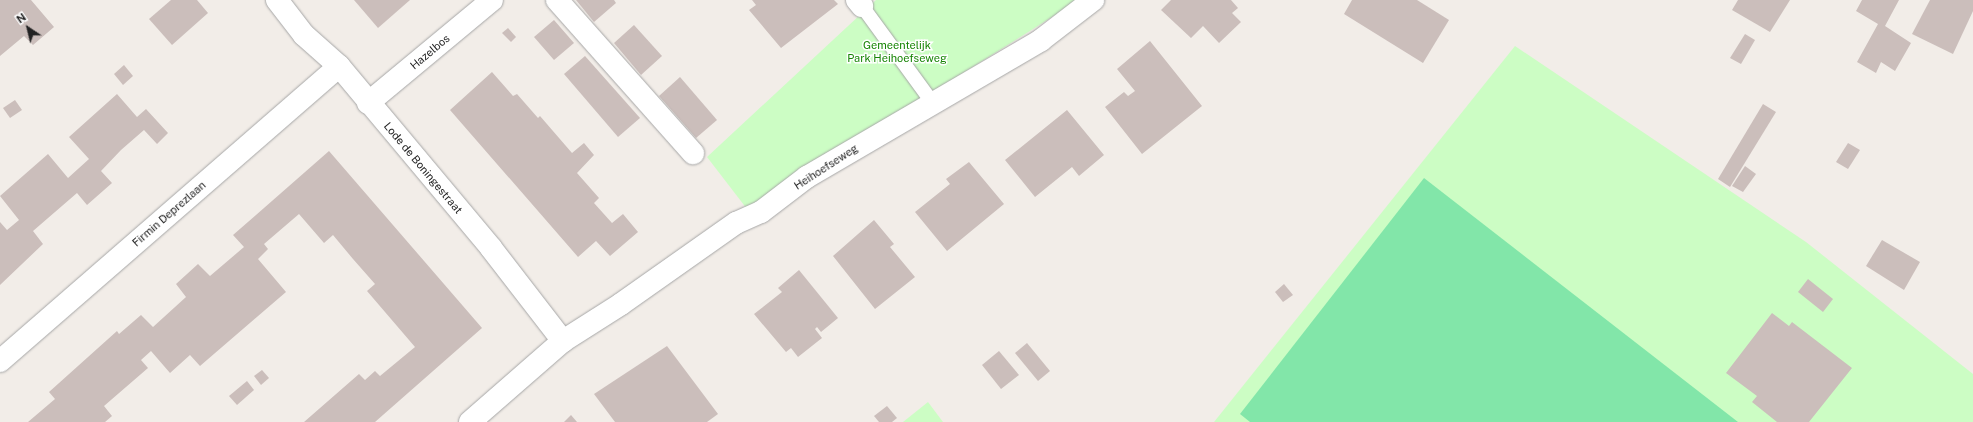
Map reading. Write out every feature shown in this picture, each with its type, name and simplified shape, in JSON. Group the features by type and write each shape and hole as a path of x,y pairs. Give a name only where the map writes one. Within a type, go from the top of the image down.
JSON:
{"street":[{"name":"Lode de Boningestraat","path":"277,0 304,35 339,66 368,103 491,248 563,341"},
{"name":"Hazelbos","path":"368,103 492,0"},
{"path":"557,0 693,153"},
{"name":"Heihoefseweg","path":"470,422 563,341 621,304 736,223 761,212 807,177 932,102 1041,40 1093,0"},
{"name":"Firmin Deprezlaan","path":"0,361 339,66"}],"lane":[{"path":"860,3 932,102"}],"green space":[{"name":"Gemeentelijk Park Heihoefseweg","path":"876,0 1079,0 747,209 707,157"},
{"path":"1515,46 1806,242 1973,374 1973,422 1214,422"},
{"path":"1424,178 1738,422 1250,422 1240,414"},
{"path":"928,402 943,422 903,422"}],"building":[{"path":"0,0 31,0 54,27 33,45 24,36 0,56"},
{"path":"171,0 197,0 208,13 172,45 149,19"},
{"path":"354,0 410,0 378,28"},
{"path":"576,0 614,0 616,3 594,22"},
{"path":"752,0 834,0 838,4 781,48 749,10 756,5"},
{"path":"1171,0 1231,0 1238,8 1232,13 1241,22 1219,43 1203,26 1191,38 1161,10"},
{"path":"1352,0 1417,0 1449,20 1423,63 1344,14"},
{"path":"1738,0 1790,0 1770,32 1732,10"},
{"path":"1862,0 1899,0 1885,26 1911,43 1895,71 1881,62 1876,73 1857,62 1878,24 1856,11"},
{"path":"1930,0 1973,0 1973,11 1953,54 1912,34"},
{"path":"554,20 574,43 554,60 534,37"},
{"path":"634,25 662,56 641,75 614,43"},
{"path":"508,28 516,37 511,42 502,33"},
{"path":"1745,34 1755,40 1741,64 1730,58"},
{"path":"1150,41 1202,106 1142,154 1105,107 1124,92 1128,96 1135,91 1117,69"},
{"path":"585,56 640,118 618,137 564,74"},
{"path":"124,65 133,76 123,85 114,74"},
{"path":"492,72 513,96 517,94 538,118 540,116 572,153 584,143 594,155 577,173 599,198 594,203 612,223 623,214 638,232 610,256 596,241 578,257 450,110"},
{"path":"680,77 717,120 696,138 659,96"},
{"path":"117,94 137,117 146,109 168,133 157,144 144,130 121,150 101,171 112,183 87,205 77,193 33,231 43,244 0,285 0,222 7,230 19,220 0,196 48,154 68,178 89,159 69,137"},
{"path":"15,100 22,110 10,118 3,108"},
{"path":"1763,104 1776,112 1730,187 1718,179"},
{"path":"1067,110 1104,155 1079,176 1072,167 1035,197 1005,160"},
{"path":"1848,143 1860,150 1848,169 1836,162"},
{"path":"329,151 482,328 375,422 304,422 359,374 365,380 375,371 380,376 415,347 367,291 375,284 333,235 324,243 299,214 264,244 268,249 258,259 286,292 200,366 190,355 170,373 151,351 141,360 148,368 104,406 112,416 105,422 28,422 55,399 49,392 117,331 119,334 141,315 153,327 186,297 176,284 198,264 210,276 244,247 233,235"},
{"path":"969,162 1004,204 947,251 915,212 950,184 946,179"},
{"path":"1745,166 1756,174 1743,192 1732,186"},
{"path":"874,220 894,244 890,247 915,277 875,309 833,256"},
{"path":"1882,240 1920,262 1904,290 1866,266"},
{"path":"799,270 838,318 821,332 817,327 815,329 822,338 798,357 791,348 786,352 754,314 782,292 778,288"},
{"path":"1808,279 1833,299 1823,312 1798,292"},
{"path":"1284,284 1293,295 1283,302 1275,292"},
{"path":"1772,313 1789,326 1792,322 1852,368 1809,422 1777,422 1752,402 1757,396 1726,373"},
{"path":"1027,343 1050,371 1038,381 1015,353"},
{"path":"667,346 718,414 707,422 615,422 594,394"},
{"path":"999,351 1019,375 1001,389 982,365"},
{"path":"262,370 269,378 261,385 254,376"},
{"path":"247,381 254,390 237,405 229,396"},
{"path":"887,406 897,418 892,422 879,422 874,416"},
{"path":"571,415 577,422 564,422"}]}
